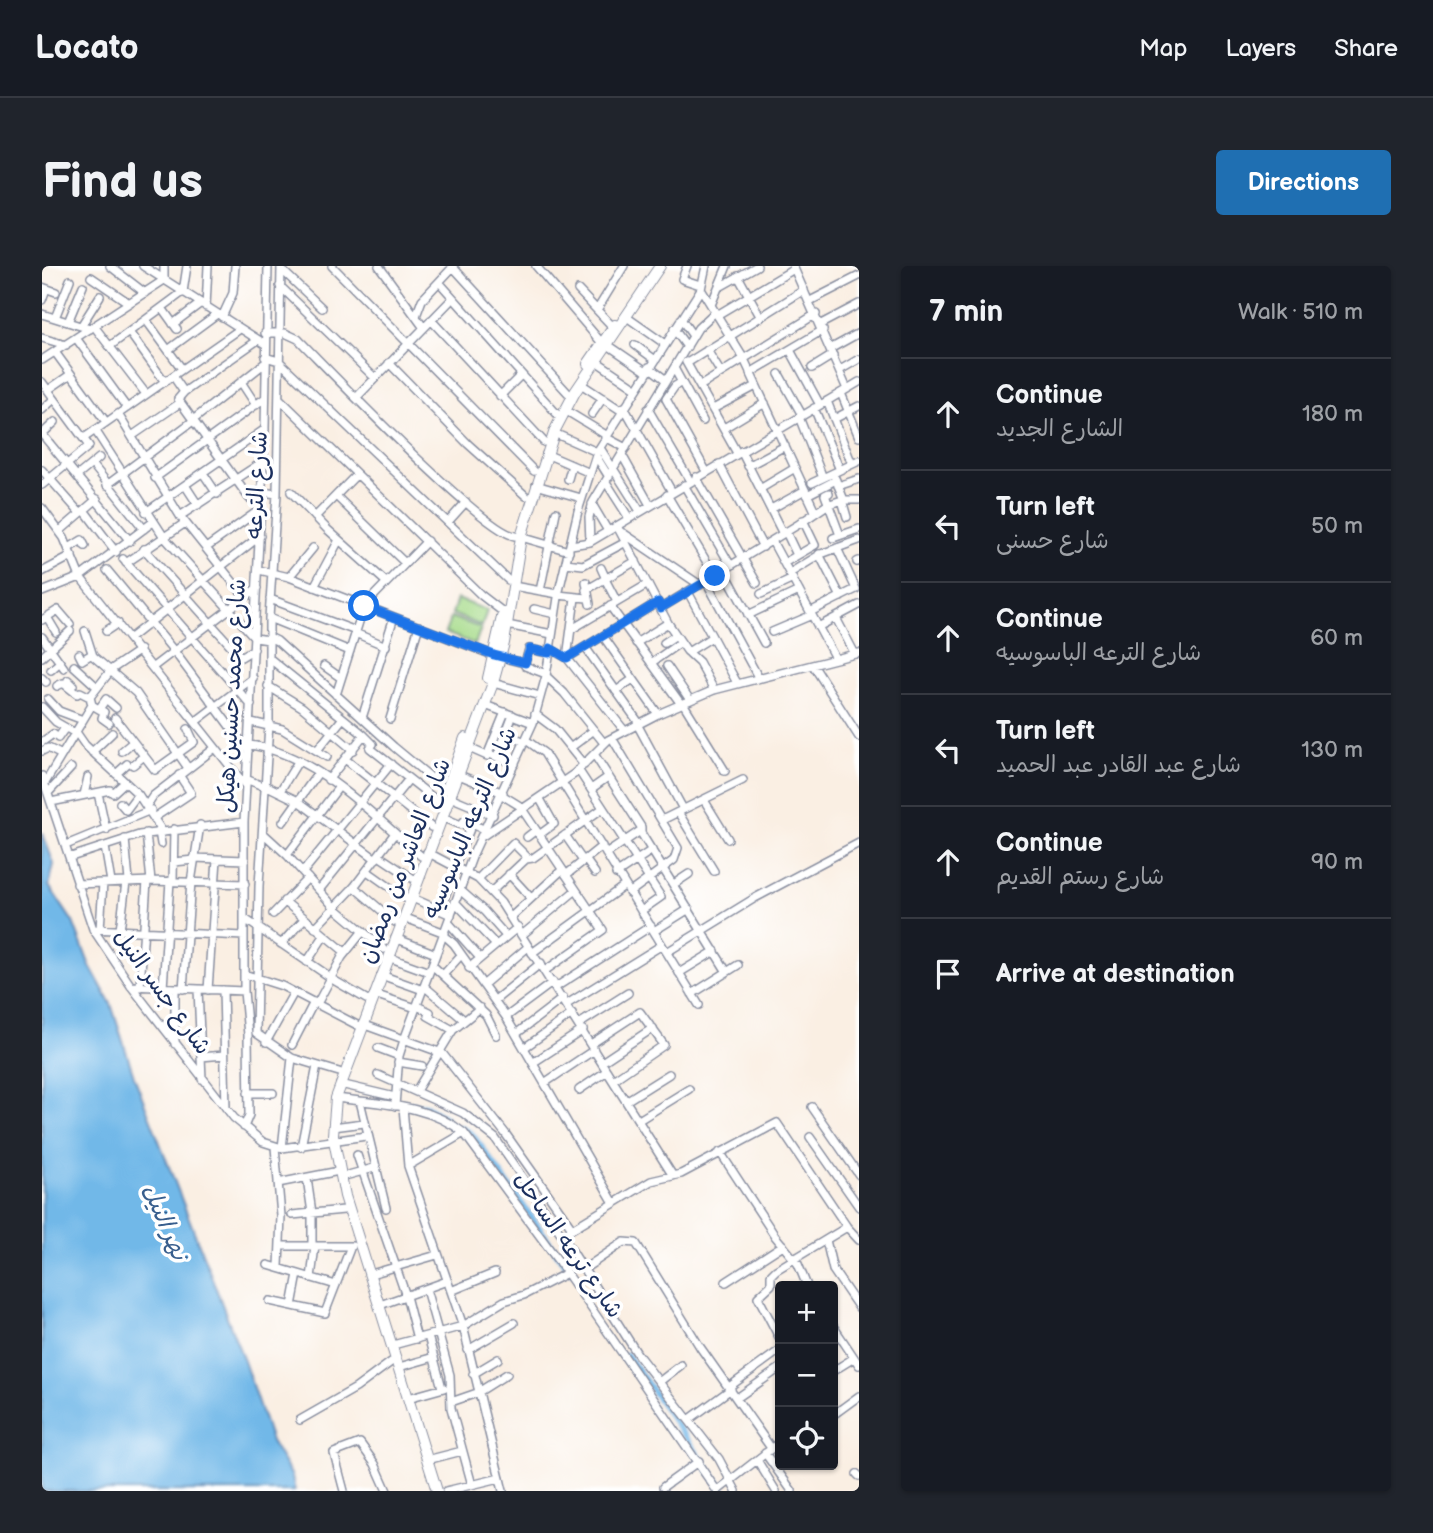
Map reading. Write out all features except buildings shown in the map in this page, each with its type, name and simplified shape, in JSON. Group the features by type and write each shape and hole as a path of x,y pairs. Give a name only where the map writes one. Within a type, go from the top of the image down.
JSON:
{"main road":[{"name":"شارع العاشر من رمضان","path":"518,537 568,393 594,359 654,266"},
{"name":"شارع العاشر من رمضان","path":"604,344 628,318 660,266"},
{"name":"شارع العاشر من رمضان","path":"331,1143 336,1098 360,1024 424,854 431,827 458,775 462,758 469,748 493,682 503,612 526,496 534,471 544,442 594,359"},
{"name":"شارع العاشر من رمضان","path":"407,897 412,878 442,817 497,656 507,625 510,583"},
{"name":"شارع العاشر من رمضان","path":"370,996 381,975 399,920"},
{"name":"شارع العاشر من رمضان","path":"360,1024 339,1072 328,1115 331,1143 354,1246 408,1398 434,1491"},
{"name":"شارع العاشر من رمضان","path":"337,1175 393,1345 395,1364 434,1491"}],"street":[{"path":"110,266 145,293"},
{"path":"142,266 261,342 177,397 251,498 262,492 277,494"},
{"path":"164,266 164,280"},
{"path":"110,346 183,292 187,285 187,266"},
{"path":"162,308 175,327 203,305 208,266"},
{"path":"168,350 219,315 234,289 235,266"},
{"path":"332,266 534,471"},
{"path":"379,266 424,328"},
{"path":"536,266 604,344 666,380"},
{"path":"597,310 624,266"},
{"path":"687,266 682,279 701,287 744,359 815,511"},
{"name":"شارع الترعه الباسوسيه","path":"503,1491 477,1393 463,1326 408,1166 395,1097 398,1059 466,871 503,794 534,718 546,675 558,594 581,498 590,472 606,436 701,287 706,266"},
{"path":"714,311 718,288 727,266"},
{"path":"718,288 757,266"},
{"path":"416,316 422,300 452,267 568,393"},
{"path":"597,557 589,517 648,409 693,337 714,311 750,296 793,267 839,370 848,411 856,422 859,437"},
{"path":"268,270 281,270 322,308"},
{"name":"شارع محمد حسنين هيكل","path":"244,1127 248,1118 244,991 245,782 251,722 262,508 265,360 261,342 265,333 268,270"},
{"name":"شارع الترعه","path":"266,1042 256,1033 257,928 269,724 269,618 277,494 281,270"},
{"path":"738,276 760,316"},
{"path":"810,301 859,276"},
{"path":"91,277 129,303"},
{"path":"55,318 71,280"},
{"path":"42,360 164,280"},
{"path":"439,282 521,375 561,412 606,436 624,452 650,505"},
{"path":"280,285 375,378"},
{"path":"68,322 83,286"},
{"path":"42,300 44,288 56,292"},
{"path":"578,290 613,327"},
{"path":"687,363 804,290"},
{"path":"81,326 100,296"},
{"path":"356,398 453,298"},
{"path":"750,373 859,304"},
{"path":"42,314 92,327 146,394"},
{"path":"700,386 816,314"},
{"path":"628,318 665,344"},
{"path":"681,319 693,337"},
{"path":"146,320 182,369"},
{"path":"431,320 544,442"},
{"path":"83,438 240,328"},
{"path":"674,329 687,347"},
{"path":"129,332 164,382"},
{"path":"265,333 279,333 298,339 356,398 501,532 570,548 618,528 669,493 859,382"},
{"path":"812,368 859,333"},
{"path":"42,338 66,345"},
{"path":"76,338 127,408"},
{"path":"635,345 654,359"},
{"path":"708,350 721,373"},
{"path":"771,509 837,477 855,463 834,419 820,404 790,350"},
{"path":"55,352 106,422"},
{"path":"682,355 797,555"},
{"path":"594,359 636,388"},
{"path":"839,370 859,359"},
{"path":"91,492 123,472 193,420 265,360 279,361 510,583 575,598 587,594 636,561"},
{"path":"389,363 468,444 526,496"},
{"path":"674,368 703,421"},
{"path":"48,390 71,373"},
{"path":"779,374 801,416 823,478"},
{"path":"500,396 521,375"},
{"path":"173,376 184,392"},
{"path":"42,382 89,446 42,485"},
{"path":"241,382 256,405"},
{"path":"682,382 675,386 666,400 706,471"},
{"path":"581,384 623,409 637,429 715,576"},
{"path":"713,409 756,386"},
{"path":"155,478 265,398"},
{"path":"592,414 603,398"},
{"path":"42,410 54,399"},
{"path":"280,399 481,595 503,612"},
{"path":"132,436 180,403"},
{"path":"723,428 765,403"},
{"path":"820,404 847,517"},
{"path":"834,419 859,406"},
{"path":"648,409 690,481 757,583"},
{"path":"118,414 155,478 183,519 245,597"},
{"path":"55,422 42,434 130,541"},
{"path":"146,512 265,429"},
{"path":"95,430 164,537 255,638 277,640 448,793 493,815"},
{"path":"555,433 598,452 615,468 640,511"},
{"path":"748,466 785,446"},
{"path":"598,452 608,479 629,518"},
{"path":"547,454 590,472"},
{"path":"77,476 99,458"},
{"path":"251,705 125,561 164,537 198,505 264,461"},
{"path":"92,464 144,530"},
{"path":"719,464 763,547"},
{"path":"568,479 572,465"},
{"path":"760,489 795,468"},
{"path":"42,470 116,552"},
{"path":"203,473 217,494"},
{"path":"315,517 357,474"},
{"path":"812,483 823,478 859,479"},
{"path":"690,481 748,615 764,643"},
{"path":"185,485 198,505"},
{"path":"536,485 581,498"},
{"path":"60,531 82,512 115,492"},
{"path":"291,492 386,582"},
{"path":"829,493 825,495 837,537 859,529"},
{"path":"336,496 405,563"},
{"path":"567,658 639,614 688,592 715,576 815,511 843,500 859,500"},
{"path":"108,512 122,501"},
{"path":"448,522 466,502"},
{"path":"595,508 606,506"},
{"path":"42,508 60,531 80,577 245,782 280,791 298,801 357,844 412,878"},
{"path":"205,548 262,508"},
{"path":"595,508 608,531"},
{"path":"118,524 131,512"},
{"path":"540,591 556,512"},
{"path":"785,563 814,544 803,520"},
{"path":"42,592 80,577 153,522"},
{"path":"618,528 668,623 688,652 699,661 714,690"},
{"path":"618,528 703,583 758,677"},
{"path":"130,638 260,536"},
{"path":"44,568 71,552 82,540 86,546"},
{"path":"314,587 339,540"},
{"path":"761,594 820,554 859,540"},
{"path":"336,695 364,606 427,541"},
{"path":"772,541 835,658"},
{"path":"566,563 582,566 626,542"},
{"path":"289,576 313,548"},
{"path":"818,627 859,604 837,548"},
{"path":"144,549 241,657 254,649"},
{"path":"820,554 841,597"},
{"path":"601,568 622,624 685,702"},
{"path":"107,570 174,651 248,748 267,747 299,760 424,854 455,865 492,891 543,966 674,1176"},
{"path":"259,570 289,576 497,656 525,663 525,666 546,675 564,693 604,743"},
{"path":"572,629 648,584"},
{"path":"153,667 257,588"},
{"path":"748,615 799,591"},
{"path":"772,632 855,591"},
{"path":"688,592 737,683"},
{"path":"567,658 575,598"},
{"path":"270,599 386,646"},
{"path":"534,609 555,614"},
{"path":"53,650 70,628 58,610 44,618 56,632"},
{"path":"639,614 644,623"},
{"path":"362,718 394,617"},
{"path":"269,618 350,652"},
{"path":"442,817 461,825 464,821 484,832 523,811 563,783 604,743 624,730 714,690 857,653 836,618"},
{"path":"106,631 118,623"},
{"path":"636,643 668,623"},
{"path":"507,625 552,634"},
{"path":"390,719 419,626"},
{"path":"85,631 92,654 136,693 188,768"},
{"path":"603,636 658,714"},
{"path":"42,637 62,665 51,670"},
{"path":"688,652 712,637"},
{"path":"664,643 678,639"},
{"path":"652,663 678,639"},
{"path":"42,657 64,645"},
{"path":"585,647 638,724 714,871"},
{"path":"525,663 529,649 549,650 567,658 624,730"},
{"path":"43,779 94,704 100,684 112,669 140,650"},
{"path":"79,654 82,660 92,654"},
{"path":"269,658 373,744 370,748 441,804"},
{"path":"813,665 859,737"},
{"path":"74,666 94,704 104,713 102,719 112,721 134,742 155,770 195,740 188,729"},
{"path":"324,666 341,678"},
{"path":"667,666 725,771"},
{"path":"57,686 78,677 100,684"},
{"path":"195,722 253,678"},
{"path":"603,704 633,679"},
{"path":"493,682 540,696"},
{"path":"268,686 302,707 352,750"},
{"path":"587,699 594,693"},
{"path":"48,699 60,712 83,720"},
{"path":"94,704 106,699 116,708"},
{"path":"485,705 513,715 534,718 555,729 570,748 591,789 661,897 641,911"},
{"path":"42,707 65,728 75,732 92,752 138,794 151,810 160,831 161,844"},
{"path":"493,755 505,712"},
{"path":"493,755 506,734 513,715"},
{"path":"318,749 343,718"},
{"path":"251,722 269,724 318,749 327,757"},
{"path":"42,742 53,734 59,738 65,728"},
{"path":"570,748 594,730"},
{"path":"92,752 112,733"},
{"path":"506,734 540,749 587,820 616,874 699,1005"},
{"path":"328,780 363,736"},
{"path":"483,985 590,911 664,869 678,852 662,820 612,738"},
{"path":"122,751 134,742"},
{"path":"42,751 48,748 61,756 73,769 48,793"},
{"path":"151,810 179,775 215,748"},
{"path":"469,748 515,764"},
{"path":"594,754 641,827 640,831 727,972"},
{"path":"116,774 144,756"},
{"path":"345,758 431,827"},
{"path":"280,791 299,760"},
{"path":"272,914 391,764"},
{"path":"283,822 318,773"},
{"path":"66,845 132,820 191,793 179,775"},
{"path":"458,775 503,794 523,811 603,930 543,966 495,1000"},
{"path":"84,795 88,777"},
{"path":"591,789 608,777"},
{"name":"شارع جسر النيل","path":"43,779 71,858 77,884 97,929 131,986 226,1108 244,1127 279,1148"},
{"path":"319,890 409,779"},
{"path":"662,820 743,780"},
{"path":"51,802 110,790 113,793 125,782"},
{"path":"287,855 338,788"},
{"path":"98,793 106,830"},
{"path":"120,803 124,810 128,808 138,794"},
{"path":"527,836 554,823 540,799"},
{"path":"704,800 729,839"},
{"path":"128,808 132,820"},
{"path":"492,891 528,858 547,848 603,808"},
{"path":"71,858 146,833 200,825 244,824 262,832 335,908 386,953 444,974 480,1008 489,1019 496,1035"},
{"path":"455,865 472,824"},
{"path":"175,1044 191,881 200,825"},
{"path":"163,988 165,931 174,862 174,829"},
{"path":"511,917 564,872 625,842 640,831"},
{"path":"140,987 149,881 146,833"},
{"path":"314,928 368,871 395,833"},
{"path":"565,835 595,873"},
{"path":"120,930 128,882 125,839"},
{"path":"667,953 755,898 859,843"},
{"path":"478,879 513,844 528,858"},
{"path":"105,847 107,882 97,929 244,936"},
{"path":"616,874 652,850"},
{"path":"174,862 194,859 245,860"},
{"path":"208,989 217,859"},
{"path":"368,871 407,897 440,910 450,918 481,958"},
{"path":"509,874 531,898"},
{"path":"674,884 689,874"},
{"path":"440,910 452,878"},
{"path":"77,884 149,881 245,884"},
{"path":"354,887 399,920 444,934 506,1017 614,1203"},
{"path":"522,935 576,890"},
{"path":"460,891 484,911 506,936"},
{"path":"284,901 345,952"},
{"path":"456,902 496,945"},
{"path":"506,1017 554,984 689,909"},
{"path":"245,919 330,978 370,996 429,1012 428,1017 453,1030"},
{"path":"281,944 304,919"},
{"path":"469,968 518,927"},
{"path":"292,1045 345,952 363,931"},
{"path":"307,962 324,936"},
{"path":"395,938 436,954"},
{"path":"516,1034 565,1001 617,974 662,945"},
{"path":"680,973 715,951"},
{"path":"444,974 461,955"},
{"path":"692,994 738,965"},
{"path":"244,974 360,1024 439,1051 505,1133 572,1228"},
{"path":"381,975 424,988 464,1020"},
{"path":"131,986 244,991"},
{"path":"198,989 202,1079"},
{"path":"223,990 226,1108"},
{"path":"534,1062 628,993"},
{"path":"293,994 266,1042 292,1058 339,1072"},
{"path":"416,1091 453,1030 480,1008"},
{"path":"546,1082 638,1013 644,1014 664,1045 613,1080"},
{"path":"524,1048 572,1014"},
{"path":"602,1062 653,1028"},
{"path":"378,1048 398,1059 422,1066"},
{"path":"201,1057 225,1055"},
{"path":"279,1267 279,1148 292,1058"},
{"path":"301,1147 317,1066"},
{"path":"579,1090 607,1072"},
{"path":"626,1101 669,1074"},
{"name":"شارع ترعه الساحل","path":"378,1075 463,1113 485,1128 510,1157 659,1382 690,1419 736,1491"},
{"path":"340,1084 395,1097"},
{"path":"639,1120 689,1089"},
{"path":"248,1093 273,1093"},
{"name":"شارع ترعه الساحل","path":"336,1098 435,1115 464,1133 567,1273 636,1377 719,1490"},
{"path":"360,1101 366,1136 386,1208"},
{"path":"812,1107 859,1175"},
{"path":"333,1127 364,1123"},
{"path":"562,1235 651,1181 674,1176 779,1124 847,1227 859,1240"},
{"path":"408,1166 464,1133"},
{"path":"279,1148 331,1143 366,1136"},
{"path":"810,1137 859,1207"},
{"path":"720,1152 794,1259 805,1281"},
{"path":"357,1155 406,1296 417,1339"},
{"path":"278,1183 374,1168"},
{"path":"307,1178 313,1213 311,1278"},
{"path":"292,1215 344,1210"},
{"path":"775,1331 758,1297 771,1286 773,1273 847,1227"},
{"path":"826,1240 833,1270 848,1297 859,1308"},
{"path":"584,1269 624,1242 633,1241 677,1312 737,1398 793,1491 801,1485"},
{"path":"726,1282 783,1245"},
{"path":"270,1301 324,1313 354,1246 280,1246"},
{"path":"371,1274 437,1255"},
{"path":"268,1265 336,1285"},
{"path":"451,1291 495,1273"},
{"path":"393,1345 463,1326 504,1301 524,1296 567,1273"},
{"path":"292,1306 298,1274"},
{"path":"380,1306 447,1281"},
{"path":"426,1289 452,1386 451,1402 472,1485"},
{"path":"468,1350 513,1323"},
{"path":"838,1333 859,1365"},
{"path":"428,1336 442,1388"},
{"path":"690,1419 775,1354"},
{"path":"300,1420 395,1364 434,1357"},
{"path":"838,1368 854,1357"},
{"path":"473,1374 498,1359"},
{"path":"659,1382 681,1365"},
{"path":"737,1398 775,1371"},
{"path":"451,1402 477,1393 507,1374"},
{"path":"408,1398 452,1386"},
{"path":"838,1412 858,1399"},
{"path":"344,1491 334,1453 361,1444 387,1491"},
{"path":"719,1490 775,1445"},
{"path":"427,1460 462,1451"},
{"path":"757,1460 776,1491"},
{"path":"663,1487 698,1461"},
{"path":"446,1491 500,1478"},
{"path":"481,1482 483,1491"}],"green space":[{"path":"457,599 487,610 482,626 452,614"},
{"path":"451,617 481,628 475,644 445,633"}],"water":[{"name":"نهر النيل","path":"42,832 54,864 49,886 73,922 90,966 111,1004 134,1076 244,1361 271,1441 292,1476 295,1491 42,1491"}],"waterway":[{"path":"404,1104 426,1106 445,1118"},
{"path":"461,1127 472,1134 570,1271"},
{"path":"627,1355 724,1491"}],"route":[{"path":"364,606 494,655 525,663 530,649 549,653 550,648 567,658 658,602 661,608 715,576"}]}
